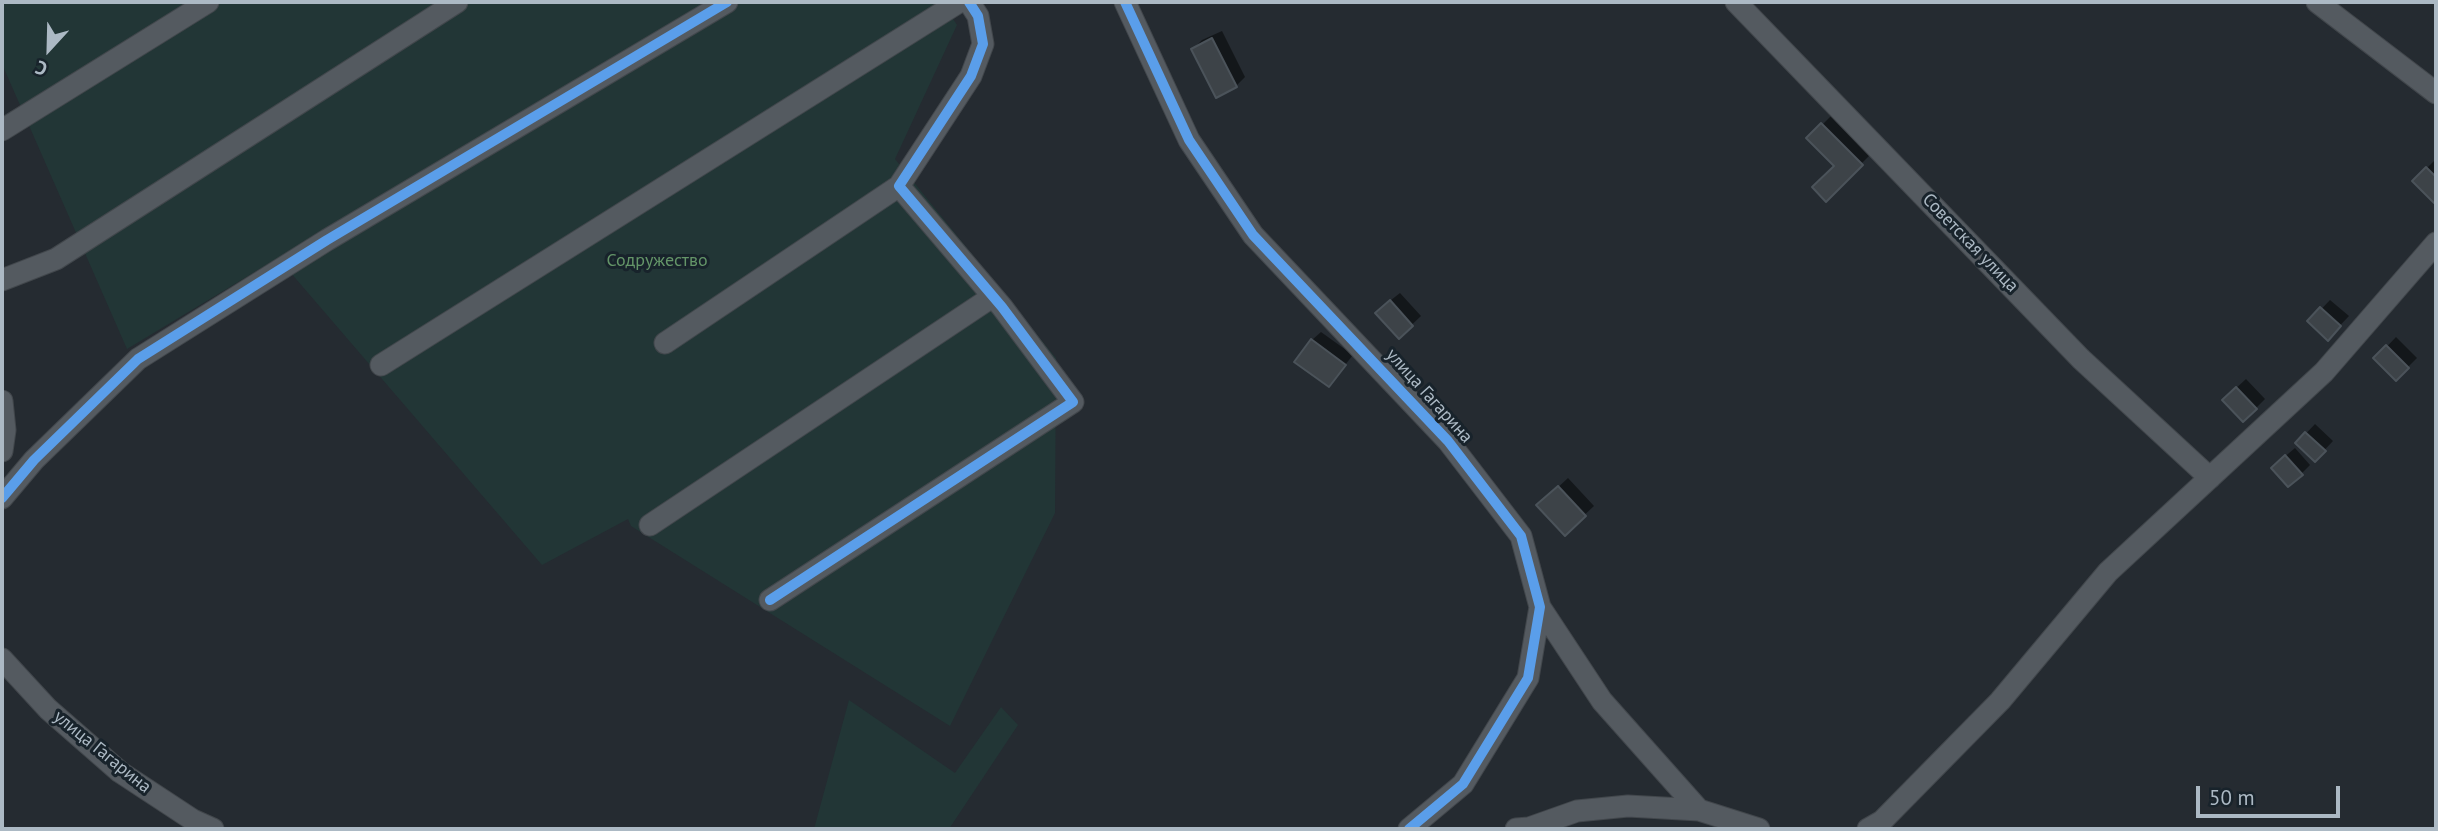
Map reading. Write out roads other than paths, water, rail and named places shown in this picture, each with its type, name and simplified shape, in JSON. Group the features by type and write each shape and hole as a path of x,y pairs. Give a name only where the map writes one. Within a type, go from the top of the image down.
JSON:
{"street":[{"path":"2,130 208,2"},
{"path":"2,280 56,259 457,2"},
{"path":"2,498 34,460 138,359 327,240 726,2"},
{"path":"381,365 959,2"},
{"path":"665,343 899,186 971,76 983,44 978,16 969,2"},
{"name":"улица Гагарина","path":"1125,2 1189,141 1253,234 1448,441 1521,536 1540,607 1602,701 1699,810"},
{"name":"Советская улица","path":"1736,2 2081,359 2210,478"},
{"path":"2317,2 2436,93"},
{"path":"770,600 1073,402 992,297 899,186"},
{"path":"1868,829 1882,821 2000,701 2108,572 2324,372 2436,243"},
{"path":"650,524 992,297"},
{"path":"2,401 5,429 2,451"},
{"name":"улица Гагарина","path":"1411,829 1463,784 1528,678 1540,607"},
{"name":"улица Гагарина","path":"2,660 48,709 120,772 194,820 213,829"},
{"path":"1516,829 1529,828 1577,811 1628,806 1699,810 1759,829"}],"park label":[{"name":"Содружество","path":"657,261"}]}
